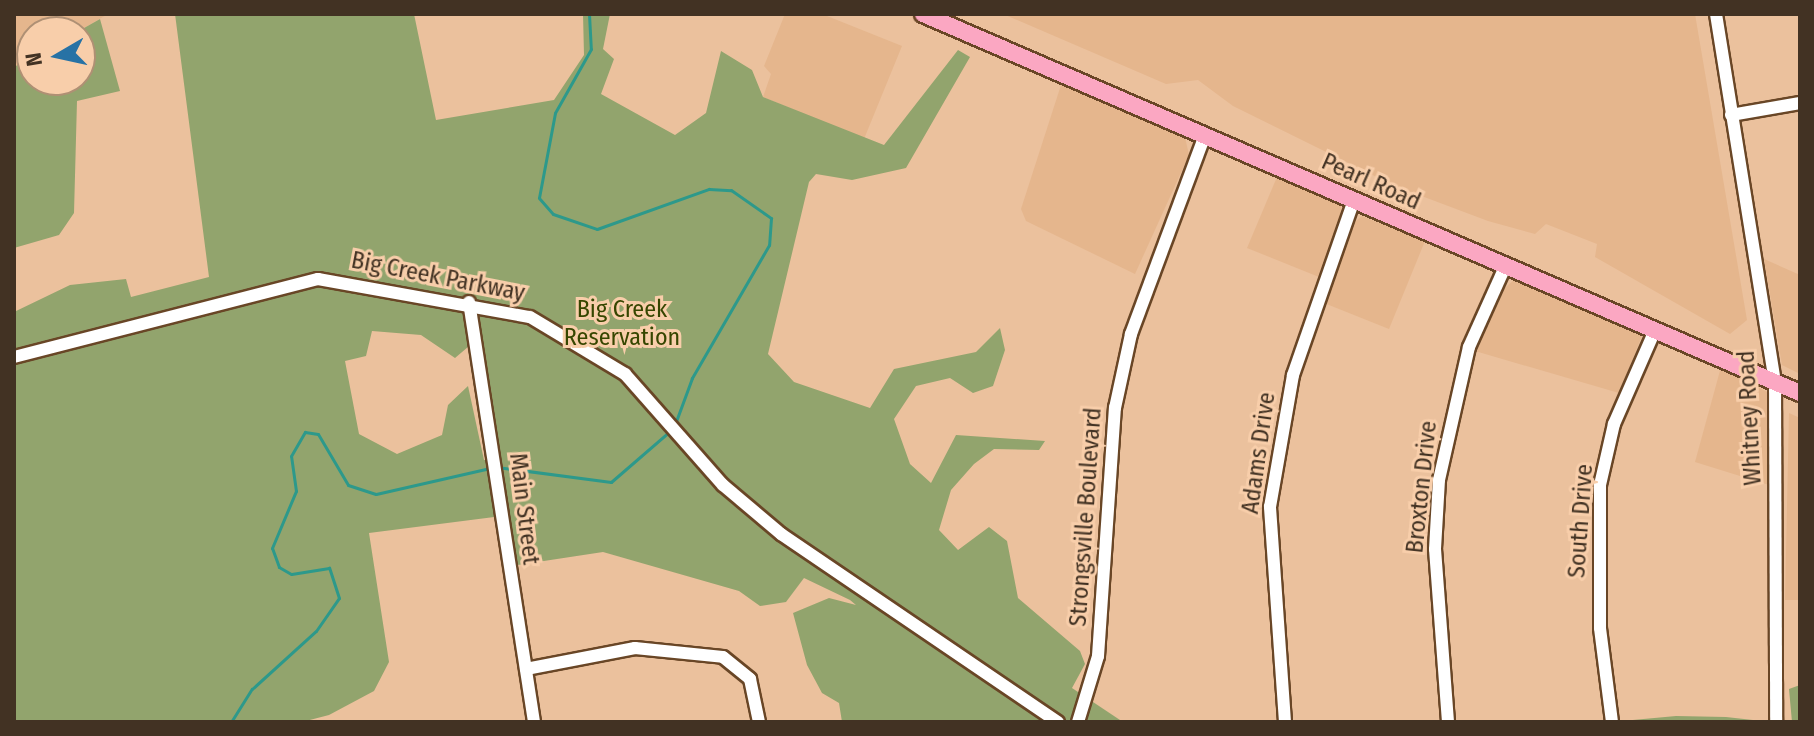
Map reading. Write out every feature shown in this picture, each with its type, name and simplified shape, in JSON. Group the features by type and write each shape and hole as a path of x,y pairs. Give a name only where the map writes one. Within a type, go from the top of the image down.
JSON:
{"main road":[{"name":"Pearl Road","path":"923,14 1800,393"}],"street":[{"name":"Whitney Road","path":"1716,14 1775,383 1776,722"},
{"path":"1731,115 1800,103"},
{"name":"Strongsville Boulevard","path":"1078,722 1098,656 1115,408 1131,334 1205,135"},
{"name":"Adams Drive","path":"1285,722 1270,570 1272,491 1293,375 1354,200"},
{"name":"Broxton Drive","path":"1448,722 1435,549 1439,480 1469,347 1505,267"},
{"name":"Big Creek Parkway","path":"14,357 315,279 469,302 574,337 668,417 723,485 781,534 1058,722"},
{"name":"Main Street","path":"469,302 495,446 534,722"},
{"name":"South Drive","path":"1612,722 1600,628 1600,485 1614,424 1655,330"},
{"path":"526,669 635,648 723,657 750,679 759,722"}],"shaded area":[{"path":"14,14 108,14 96,21 96,16 16,16 14,67"},
{"path":"785,14 822,14 902,46 864,139 763,97 771,74 764,66"},
{"path":"1003,14 1695,14 1747,320 1730,334 1595,257 1597,244 1546,224 1535,234 1488,221 1395,186 1233,106 1198,80 1166,84"},
{"path":"1061,85 1185,137 1189,155 1135,274 1026,221 1021,209"},
{"path":"1277,177 1341,204 1342,219 1319,277 1247,248"},
{"path":"1362,216 1425,241 1389,329 1319,301 1351,225"},
{"path":"1764,259 1800,275 1800,374 1782,365"},
{"path":"1515,279 1642,336 1619,393 1475,351 1497,295"},
{"path":"1721,367 1769,393 1769,485 1695,462"},
{"path":"1789,413 1800,418 1800,600 1785,600"}],"green space":[{"name":"Big Creek Reservation","path":"175,14 414,14 436,120 554,100 584,55 583,14 610,14 603,49 614,59 601,94 675,135 706,113 721,51 752,70 763,97 884,145 958,50 970,57 906,168 852,180 816,174 809,182 768,354 794,382 870,408 894,369 976,352 1000,328 1005,350 993,386 973,393 950,378 916,386 894,419 910,464 931,483 956,435 1045,441 1039,450 994,449 974,464 951,490 939,530 958,550 989,527 1007,541 1018,598 1080,651 1085,664 1072,688 1123,722 842,722 839,703 822,693 807,665 793,613 829,598 856,605 850,600 804,578 786,602 760,606 739,591 603,552 511,566 502,516 369,533 389,662 374,691 329,715 302,722 14,722 14,312 70,285 126,279 131,297 209,277","holes":["372,331 421,335 455,358 475,341 494,459 484,460 468,386 448,405 442,435 397,454 359,434 345,361 366,356"]},
{"path":"100,19 120,91 77,101 74,213 59,235 14,248 14,67 16,96 96,96 96,21"},
{"path":"1800,685 1800,722 1792,722 1789,689"},
{"path":"1676,716 1726,717 1771,722 1611,722"}],"waterway":[{"path":"589,14 591,49 555,113 539,198 553,214 597,229 709,189 731,190 771,218 769,245 692,378 675,424"},
{"path":"497,467 611,482 671,430"},
{"path":"231,722 252,689 316,631 339,598 329,568 291,574 279,567 272,548 296,491 291,456 305,432 318,434 348,485 376,494 490,468"}]}
